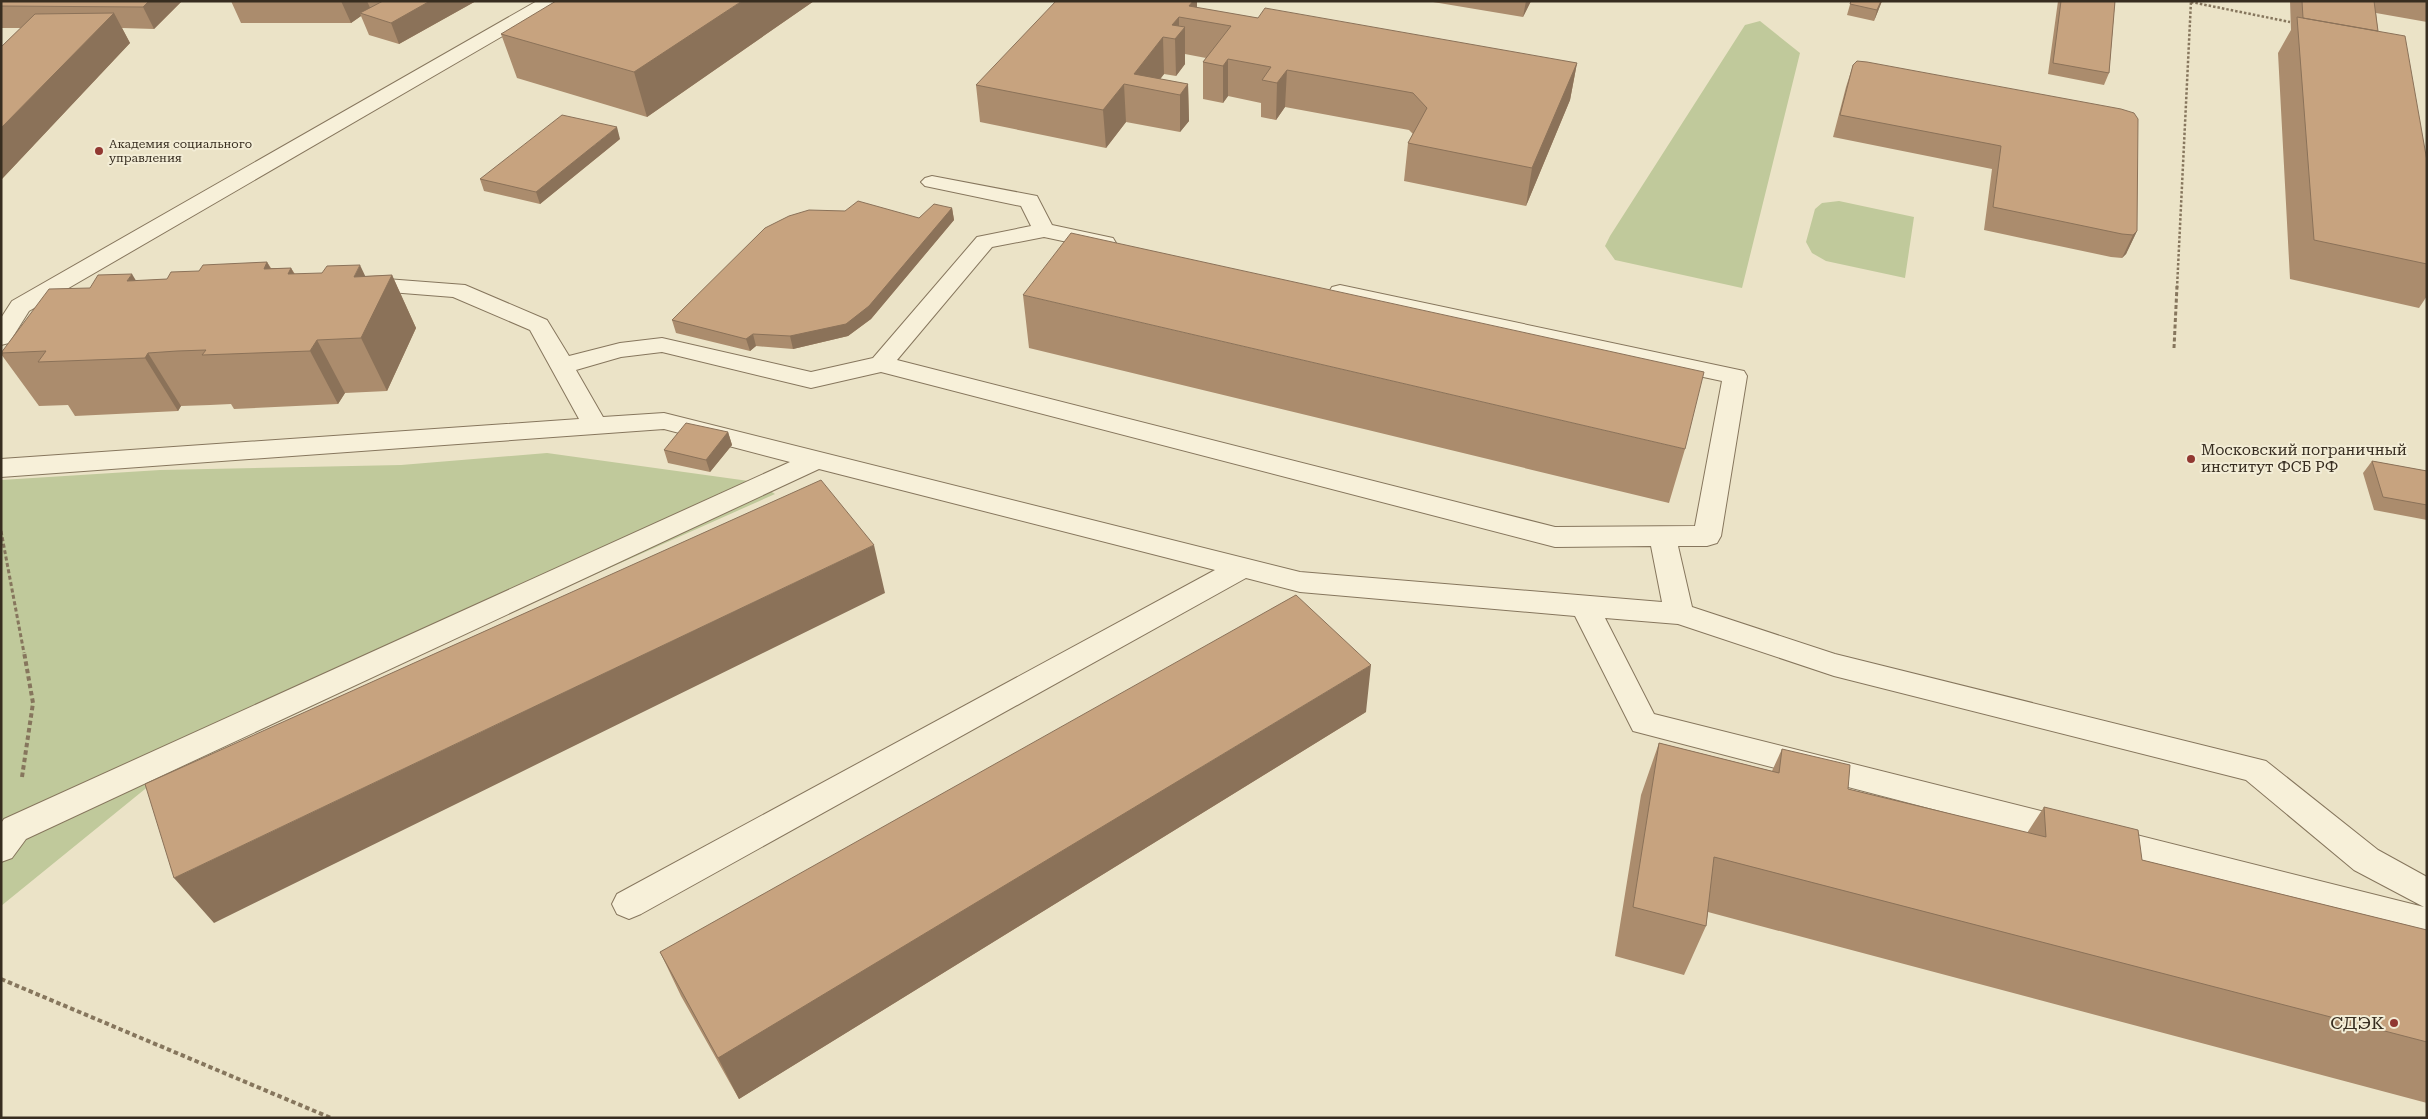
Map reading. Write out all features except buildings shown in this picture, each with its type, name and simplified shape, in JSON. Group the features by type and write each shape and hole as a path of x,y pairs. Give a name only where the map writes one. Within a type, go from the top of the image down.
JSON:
{"lane":[{"path":"1,338 20,306 550,1"},
{"path":"932,182 1029,201 1044,230"},
{"path":"881,364 985,242 1044,230 1132,248"},
{"path":"338,283 457,290 539,325 596,426"},
{"path":"562,366 620,350 662,345 811,380 881,364 1555,537 1707,536 1735,376 1316,287"},
{"path":"51,288 90,288"},
{"path":"1,468 664,421 1300,582 1679,614 1834,665 2255,770 2366,860 2427,894"},
{"path":"8,839 816,460"},
{"path":"1663,536 1679,614"},
{"path":"630,904 1242,568"},
{"path":"1584,606 1644,723 2427,923"}],"path":[{"path":"2174,348 2191,2 2290,22"},
{"path":"1,531 33,703 8,839"},
{"path":"1,979 331,1118"}],"green space":[{"path":"1760,21 1800,53 1742,288 1615,260 1605,246 1610,236 1745,25"},
{"path":"1839,201 1914,217 1905,278 1826,261 1812,253 1806,242 1815,209 1822,203"},
{"path":"547,453 756,482 775,494 182,759 1,906 1,480 160,470 401,465"}],"place":[{"name":"Академия социального управления","path":"99,151"},
{"name":"Московский пограничный институт ФСБ РФ","path":"2191,459"},
{"name":"СДЭК","path":"2394,1023"}]}
